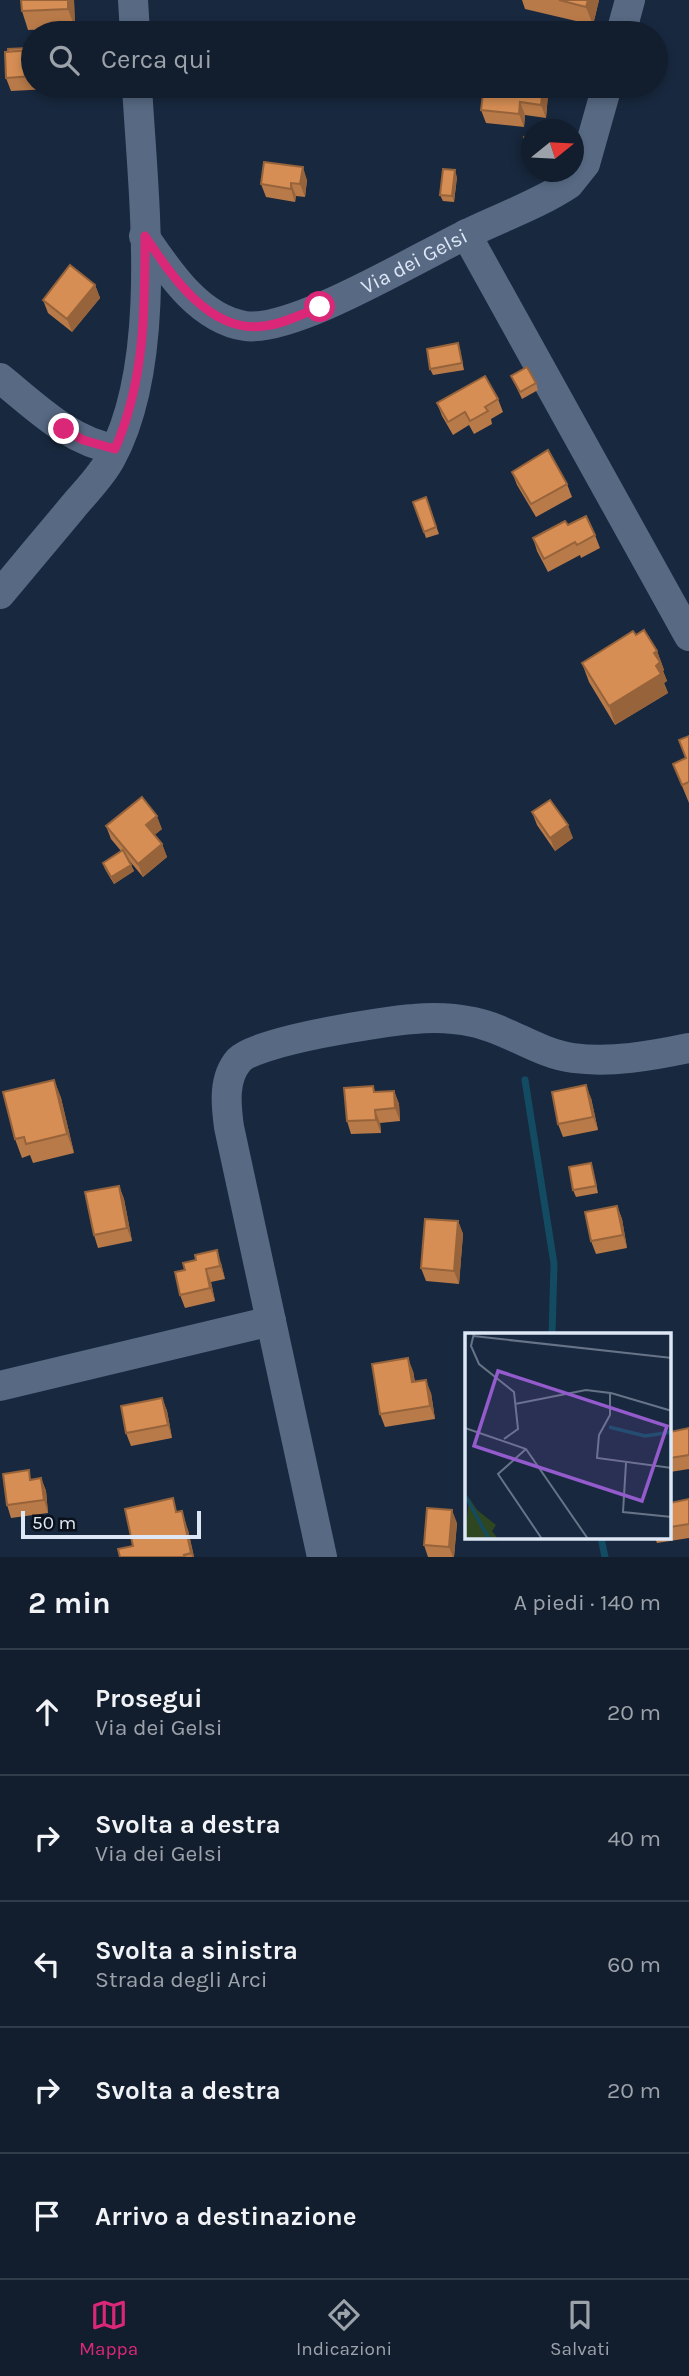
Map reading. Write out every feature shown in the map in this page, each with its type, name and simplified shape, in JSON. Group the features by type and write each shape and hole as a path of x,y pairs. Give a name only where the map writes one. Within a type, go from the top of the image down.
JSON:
{"street":[{"path":"133,0 134,21"},
{"path":"624,21 630,0"},
{"path":"0,594 95,481 115,449 132,403 141,358 145,236 138,98"},
{"name":"Via dei Gelsi","path":"145,236 174,277 204,307 220,318 236,324 263,327 344,296 563,188 576,178 585,164 604,98"},
{"path":"466,234 689,636"},
{"path":"0,378 73,435 115,449"},
{"path":"322,1557 231,1136 227,1106 229,1081 237,1062 244,1055 268,1046 340,1030 428,1018 448,1018 482,1024 543,1050 570,1058 610,1060 689,1048"},
{"path":"0,1386 271,1321"}],"building":[{"path":"21,0 68,0 68,9 22,11"},
{"path":"559,0 588,0 586,7"},
{"path":"21,48 21,51 8,52 8,49"},
{"path":"21,51 21,77 6,78 5,52"},
{"path":"482,98 542,98 541,105 520,102 519,114 481,110"},
{"path":"264,162 303,167 300,184 291,183 291,189 261,184"},
{"path":"443,169 455,170 452,196 440,195"},
{"path":"70,265 95,285 67,319 43,300"},
{"path":"458,343 462,363 430,369 427,349"},
{"path":"527,367 536,383 520,392 511,376"},
{"path":"485,376 498,399 485,407 488,411 470,421 465,412 448,422 437,403"},
{"path":"548,450 567,484 531,504 512,472"},
{"path":"426,497 436,527 424,532 413,502"},
{"path":"586,516 595,535 577,545 575,542 544,559 533,538 565,521 568,525"},
{"path":"644,630 657,651 654,653 660,662 656,666 661,674 609,706 582,663 633,631 636,635"},
{"path":"689,736 689,782 682,785 673,764 686,758 679,740"},
{"path":"142,797 157,816 146,825 162,844 138,864 106,826"},
{"path":"550,800 568,825 550,838 532,812"},
{"path":"123,850 131,865 111,877 103,863"},
{"path":"54,1080 67,1134 26,1144 24,1137 15,1139 3,1092"},
{"path":"586,1085 593,1117 558,1124 552,1092"},
{"path":"373,1086 374,1092 394,1091 395,1108 375,1110 376,1120 347,1121 344,1088"},
{"path":"591,1163 596,1186 573,1190 569,1167"},
{"path":"119,1186 127,1228 94,1235 85,1192"},
{"path":"617,1206 623,1235 591,1241 585,1212"},
{"path":"425,1219 458,1221 454,1271 421,1268"},
{"path":"217,1250 220,1266 206,1269 210,1288 180,1295 175,1272 185,1270 183,1263 196,1260 195,1255"},
{"path":"408,1358 412,1382 426,1380 430,1406 380,1414 372,1364"},
{"path":"162,1398 168,1425 126,1433 121,1406"},
{"path":"689,1428 689,1455 672,1458 672,1432"},
{"path":"29,1470 30,1480 41,1478 44,1500 7,1505 3,1474"},
{"path":"173,1498 176,1512 182,1511 191,1553 184,1555 185,1557 120,1557 118,1549 133,1546 125,1509"},
{"path":"689,1499 689,1524 672,1527 672,1503"},
{"path":"427,1508 452,1510 449,1547 424,1545"}],"waterway":[{"path":"525,1080 554,1264 552,1333"},
{"path":"601,1540 605,1557"}],"route":[{"path":"64,429 83,440 115,449 121,435 138,380 141,358 144,331 145,236 174,277 196,300 220,318 244,326 263,327 320,307"}]}
